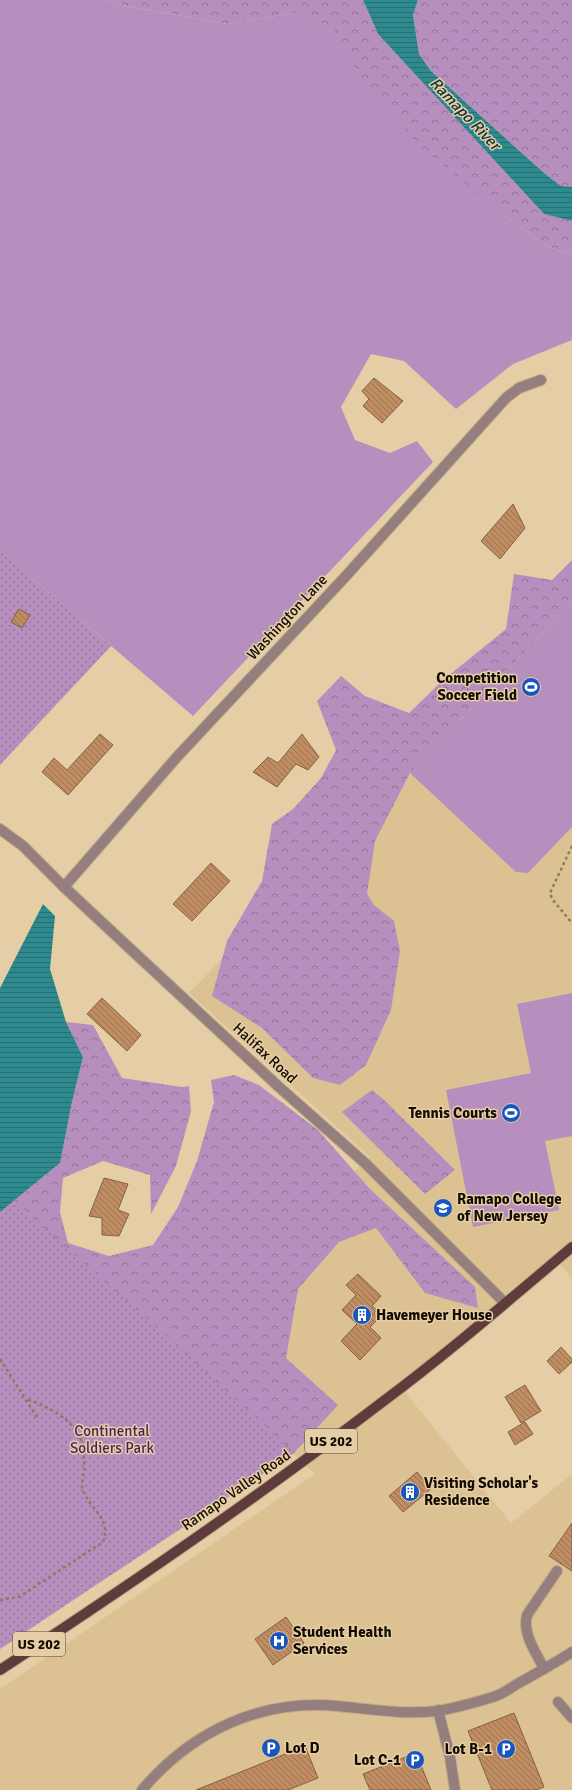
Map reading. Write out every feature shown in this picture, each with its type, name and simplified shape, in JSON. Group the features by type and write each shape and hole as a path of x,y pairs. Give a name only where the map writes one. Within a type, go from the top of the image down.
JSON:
{"main road":[{"name":"Ramapo Valley Road","path":"0,1670 77,1619 269,1486 382,1403 572,1247"}],"street":[{"name":"Washington Lane","path":"64,887 176,758 345,577 506,398 519,388 541,380"},
{"name":"Halifax Road","path":"0,829 23,846 64,887 279,1087 365,1163 506,1302"},
{"path":"544,1669 527,1634 525,1623 527,1615 557,1571"},
{"path":"142,1790 161,1769 184,1749 220,1727 252,1713 285,1706 309,1704 394,1712 438,1710 497,1695 572,1652"},
{"path":"558,1702 572,1718"},
{"path":"438,1710 450,1757 455,1790"}],"path":[{"path":"572,846 550,893 552,899 572,923"},
{"path":"0,1359 38,1419"},
{"path":"0,1600 20,1597 103,1542 107,1533 104,1523 82,1490 84,1472 83,1450 81,1440 75,1428 49,1408 26,1399"}],"shaded area":[{"name":"Ramapo College of New Jersey","path":"572,595 572,1278 557,1260 402,1388 511,1523 572,1474 572,1790 0,1790 0,1689 315,1474 169,1338 370,1157 189,993"}],"green space":[{"path":"0,0 107,0 126,6 227,24 301,12 335,29 358,76 506,217 547,246 572,255 572,340 513,364 456,409 404,361 371,354 341,407 355,440 390,453 417,441 433,462 193,716 0,551"},
{"path":"107,0 363,0 378,34 544,214 572,221 572,255 547,246 506,217 421,147 358,76 334,29 301,12 227,24 126,6"},
{"path":"418,0 572,0 572,187 561,186 544,173 431,71 419,54 413,15"},
{"path":"0,551 111,646 0,765"},
{"path":"572,560 572,602 410,773 375,841 367,894 374,905 394,921 400,951 391,1010 366,1065 340,1085 313,1078 262,1028 212,996 227,941 262,881 272,824 293,809 321,778 336,750 317,701 341,676 365,696 409,713 442,681 506,629 514,574 552,580"},
{"name":"Competition Soccer Field","path":"572,602 572,827 528,873 516,872 410,773"},
{"name":"Tennis Courts","path":"572,993 572,1136 545,1141 559,1210 473,1227 446,1090 531,1073 517,1004"},
{"path":"66,1022 93,1025 122,1078 182,1087 189,1086 191,1111 176,1166 151,1214 150,1175 103,1161 63,1178 60,1212 68,1243 109,1256 153,1245 178,1207 197,1161 214,1102 211,1080 234,1075 259,1085 318,1130 369,1188 475,1287 478,1308 425,1293 376,1228 339,1242 298,1289 286,1358 338,1405 294,1453 111,1575 0,1212 60,1163 72,1102 83,1057"},
{"path":"372,1090 455,1170 425,1194 342,1112"},
{"name":"Continental Soldiers Park","path":"0,1189 169,1338 294,1453 0,1649"}],"water":[{"name":"Ramapo River","path":"363,0 418,0 413,15 419,54 431,71 544,173 561,186 572,187 572,221 544,214 378,34"},
{"path":"43,904 55,916 50,969 66,1022 83,1057 72,1102 60,1163 0,1212 0,988"}],"building":[{"path":"374,378 403,401 382,423 363,406 369,399 362,391"},
{"path":"513,504 525,528 500,559 481,541"},
{"path":"19,609 30,615 22,628 11,622"},
{"path":"100,734 113,745 68,795 42,772 54,758 67,770"},
{"path":"302,734 319,757 308,770 296,764 277,787 253,772 268,757 278,763"},
{"path":"211,863 230,881 192,921 173,904"},
{"path":"102,998 141,1035 127,1051 87,1014"},
{"path":"104,1178 128,1184 118,1210 129,1214 119,1236 102,1235 102,1218 89,1216"},
{"name":"Havemeyer House","path":"358,1274 381,1296 372,1306 377,1310 374,1313 379,1318 370,1327 381,1338 360,1360 341,1341 357,1324 342,1310 356,1295 346,1285"},
{"path":"561,1347 572,1359 572,1362 559,1374 547,1361"},
{"path":"525,1385 541,1411 521,1423 505,1397"},
{"path":"525,1422 533,1434 515,1445 508,1432"},
{"name":"Visiting Scholar's Residence","path":"417,1472 431,1489 403,1512 389,1496"},
{"path":"572,1523 572,1571 549,1556"},
{"name":"Student Health Services","path":"286,1617 304,1643 273,1665 255,1639"},
{"path":"514,1713 544,1787 536,1790 492,1790 468,1731"},
{"path":"305,1746 318,1778 288,1790 196,1790"},
{"name":"Lot C-1","path":"416,1753 431,1790 370,1790 363,1774"}],"place":[{"name":"Competition Soccer Field","path":"531,687"},
{"name":"Tennis Courts","path":"511,1113"},
{"name":"Ramapo College of New Jersey","path":"443,1208"},
{"name":"Havemeyer House","path":"362,1315"},
{"name":"Visiting Scholar's Residence","path":"410,1492"},
{"name":"Student Health Services","path":"279,1641"},
{"name":"Lot D","path":"271,1748"},
{"name":"Lot B-1","path":"506,1749"},
{"name":"Lot C-1","path":"415,1760"}]}
